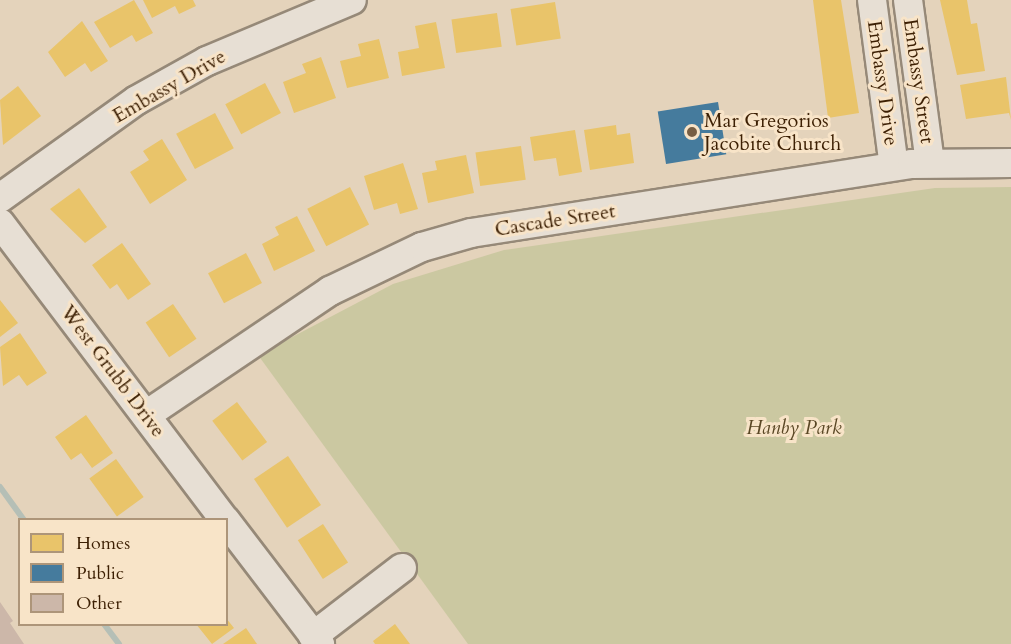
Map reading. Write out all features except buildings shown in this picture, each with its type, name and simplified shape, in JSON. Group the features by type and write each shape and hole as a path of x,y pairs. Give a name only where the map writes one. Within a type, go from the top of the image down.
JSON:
{"street":[{"name":"Embassy Drive","path":"872,0 894,166"},
{"name":"Embassy Street","path":"908,0 930,163"},
{"name":"Embassy Drive","path":"0,198 137,100 207,61 347,1"},
{"name":"Cascade Street","path":"146,415 330,291 422,247 471,234 894,166 930,163 1011,163"},
{"name":"West Grubb Drive","path":"0,223 224,518"},
{"name":"West Grubb Drive","path":"228,523 317,640"},
{"path":"317,640 402,568"}],"green space":[{"name":"Hanby Park","path":"1011,187 1011,644 468,644 258,355 393,284 504,250 935,188"}],"waterway":[{"path":"0,487 23,518"},
{"path":"106,626 119,644"}],"place":[{"name":"Mar Gregorios Jacobite Church","path":"692,132"}]}
